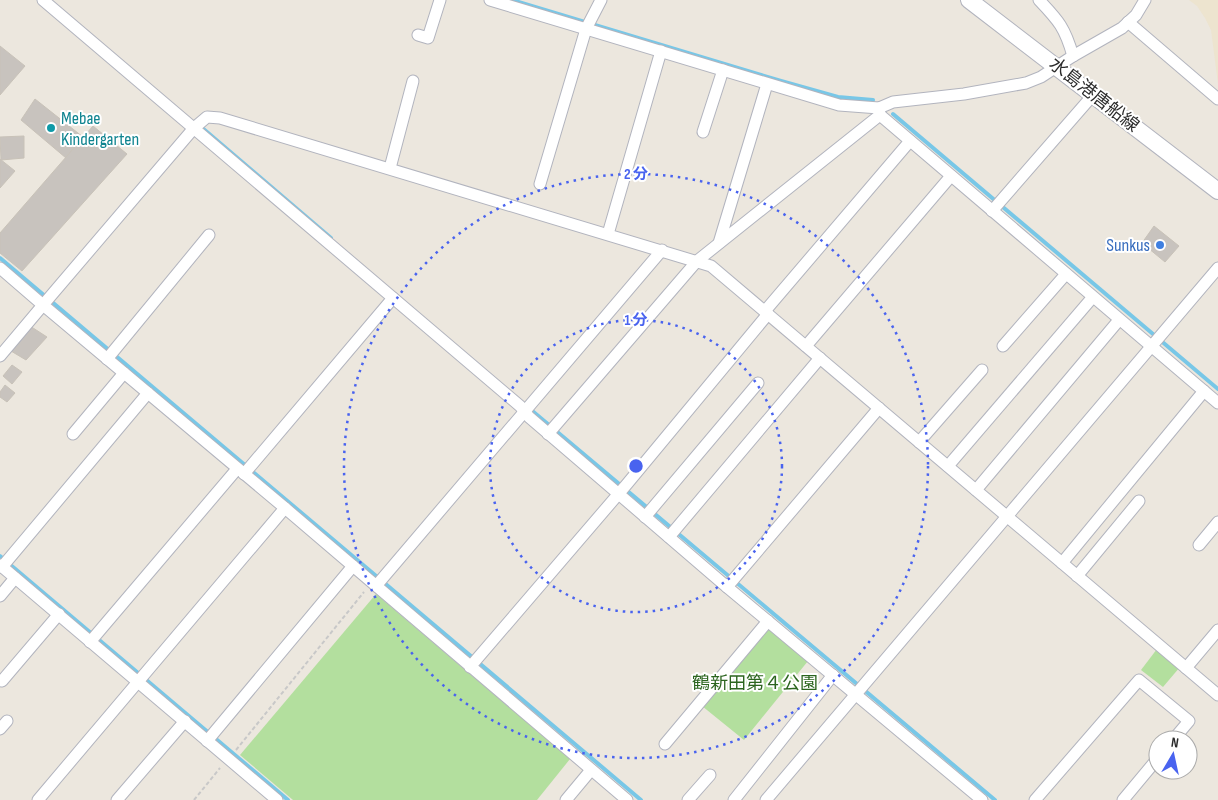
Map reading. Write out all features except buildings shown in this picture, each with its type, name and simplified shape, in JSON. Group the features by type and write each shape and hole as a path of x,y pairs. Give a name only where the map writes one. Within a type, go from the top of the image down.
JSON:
{"main road":[{"name":"水島港唐船線","path":"969,0 1218,191"}],"street":[{"path":"44,0 196,125 393,298 673,533 731,583 768,621 833,675 860,690 982,800"},
{"path":"428,38 440,0"},
{"path":"490,0 588,25 661,51 839,105 879,112 951,176 996,206 1092,298 1119,320 1155,342 1218,403"},
{"path":"540,184 588,25 600,0"},
{"path":"1039,0 1059,22 1066,34 1073,56"},
{"path":"552,430 697,261 879,112 893,102 1006,88 1041,77 1122,28 1136,15 1144,0"},
{"path":"1128,22 1218,99"},
{"path":"608,234 661,51"},
{"path":"703,132 722,70"},
{"path":"390,168 413,81"},
{"path":"719,243 767,84"},
{"path":"996,206 1093,95"},
{"path":"0,356 196,125 207,117 220,118 711,266 1218,695"},
{"path":"474,662 621,489 910,141"},
{"path":"806,346 951,176"},
{"path":"110,355 210,236"},
{"path":"377,583 662,250"},
{"path":"0,268 47,301 110,355 124,373 245,470 285,508 353,566 377,583 474,662 591,770 627,800"},
{"path":"766,800 1218,268"},
{"path":"1004,346 1066,274"},
{"path":"93,638 245,470 393,298"},
{"path":"948,466 1092,298"},
{"path":"976,490 1119,320"},
{"path":"673,533 820,358"},
{"path":"919,442 982,370"},
{"path":"73,434 124,373"},
{"path":"648,513 758,383"},
{"path":"1062,563 1204,391"},
{"path":"148,393 4,564 15,578 59,614 93,638 141,679 185,721 232,755 278,800"},
{"path":"731,583 879,408"},
{"path":"1077,576 1139,501"},
{"path":"38,800 285,508"},
{"path":"1199,545 1218,522"},
{"path":"210,738 353,566"},
{"path":"0,596 15,578"},
{"path":"2,681 59,614"},
{"path":"665,744 768,621"},
{"path":"1186,668 1218,630"},
{"path":"734,800 833,675"},
{"path":"1035,800 1139,680 1189,721 1181,730"},
{"path":"117,800 185,721"},
{"path":"566,800 591,770"},
{"path":"1123,800 1148,770"},
{"path":"688,800 710,775"}],"path":[{"path":"194,800 377,583"}],"shaded area":[{"path":"1189,0 1218,0 1218,84 1211,30 1197,6"}],"green space":[{"path":"376,594 570,759 537,800 293,800 240,755"},
{"name":"鶴新田第４公園","path":"764,630 770,630 808,661 744,740 702,706"},
{"path":"1157,649 1180,667 1163,687 1141,670"}],"waterway":[{"path":"512,0 838,97 873,100"},
{"path":"893,114 1218,389"},
{"path":"200,126 331,238"},
{"path":"0,258 641,800"},
{"path":"530,409 995,800"},
{"path":"0,556 288,800"}],"place":[{"name":"Mebae Kindergarten","path":"51,128"},
{"name":"Sunkus","path":"1160,245"}]}
